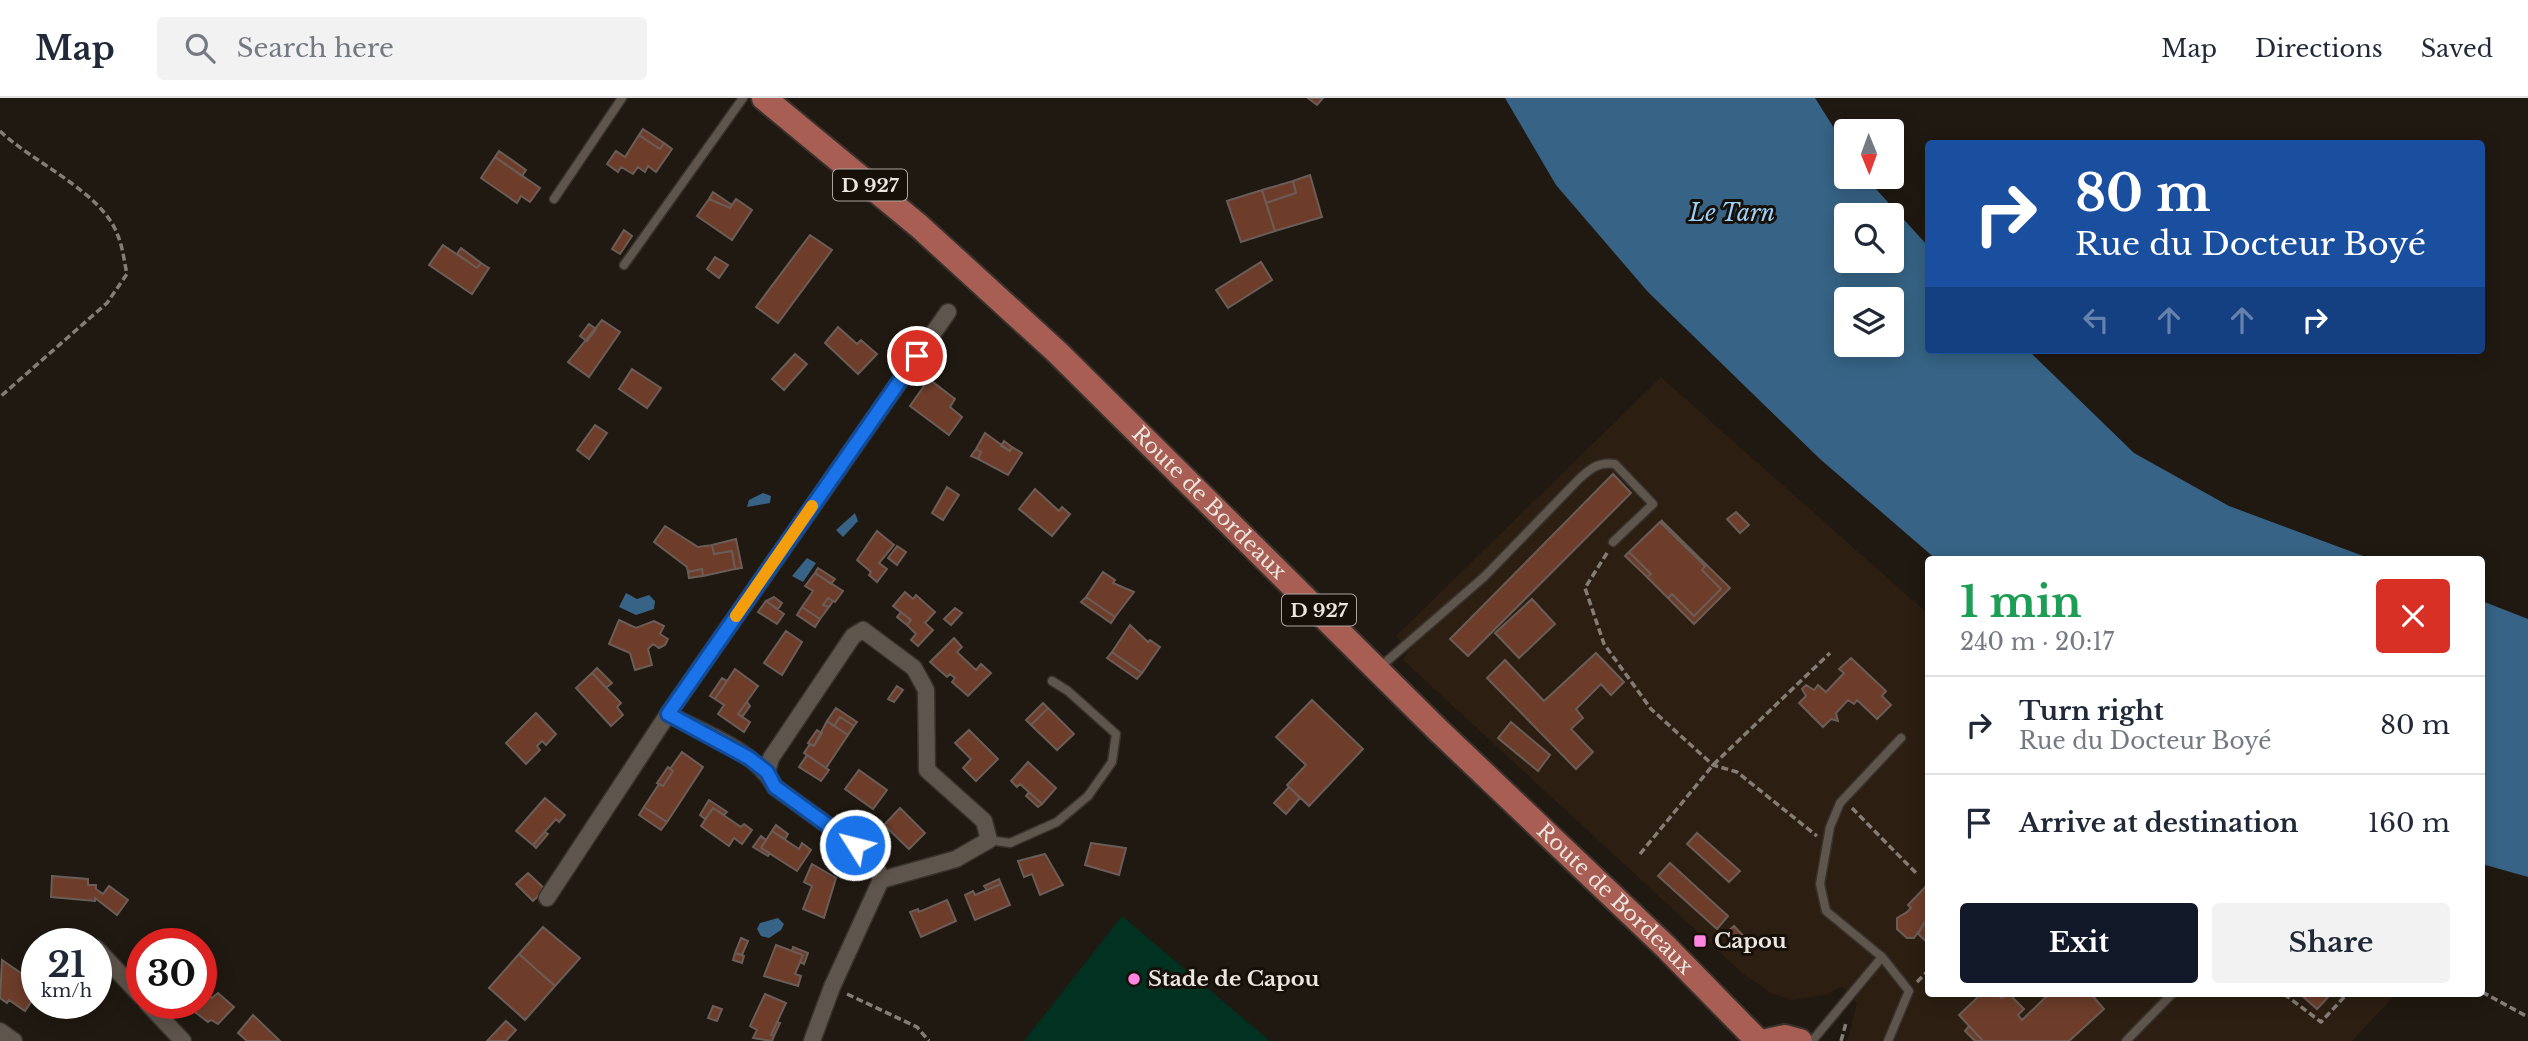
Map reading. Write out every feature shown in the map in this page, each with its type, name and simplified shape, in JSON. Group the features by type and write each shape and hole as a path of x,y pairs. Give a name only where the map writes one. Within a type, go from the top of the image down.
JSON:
{"main road":[{"name":"Route de Bordeaux","path":"764,98 919,226 1015,313 1665,946 1758,1041"},
{"path":"1767,1041 1785,1037 1800,1041"}],"street":[{"path":"547,898 668,714 948,312"},
{"path":"767,772 771,758 853,636 863,630 914,668 926,690 927,770 984,821 989,840 956,859 881,880"},
{"path":"668,714 749,758 767,772 775,787 874,859 881,880 832,987 812,1041"},
{"path":"112,965 126,980"},
{"path":"162,1019 183,1041"},
{"path":"0,1031 14,1041"}],"lane":[{"path":"554,199 622,98"},
{"path":"624,265 743,98"},
{"path":"1378,669 1484,577 1579,480 1597,465 1606,463 1615,464 1653,504 1613,542"},
{"path":"989,840 1010,843 1057,822 1088,796 1112,762 1116,734 1069,691 1052,681"},
{"path":"1888,1041 1909,991 1882,957 1826,911 1820,884 1830,827 1843,800 1901,738"},
{"path":"1812,1041 1882,957"},
{"path":"2126,1041 2169,997"}],"path":[{"path":"0,131 19,149 96,202 118,234 127,274 107,303 0,397"},
{"path":"1613,542 1585,588 1604,644 1651,709 1713,765 1737,772 1827,844"},
{"path":"1640,853 1713,765 1830,653"},
{"path":"1843,800 1919,875"},
{"path":"832,987 917,1027 929,1041"},
{"path":"2485,994 2528,1017"},
{"path":"2288,997 2322,1023 2344,997"}],"shaded area":[{"path":"1661,377 1925,611 1925,997 2393,997 2352,1041 1847,1041 1857,1003 1842,986 1825,995 1792,1000 1771,993 1742,973 1403,660 1409,649 1396,636"}],"green space":[{"name":"Stade de Capou","path":"1122,916 1270,1041 1024,1041"}],"water":[{"name":"Le Tarn","path":"1505,98 1815,98 1834,128 1834,189 1876,189 1889,203 1834,203 1834,273 1904,273 1904,220 1925,243 1925,354 2032,354 2134,453 2229,506 2363,556 1932,556 1820,459 1648,292 1556,185"},
{"path":"763,493 771,496 770,503 747,507 749,500"},
{"path":"855,513 858,521 843,537 836,530"},
{"path":"807,558 816,563 803,582 792,576"},
{"path":"626,593 637,599 649,595 655,601 654,609 636,615 619,607"},
{"path":"2485,602 2528,619 2528,877 2485,865"},
{"path":"778,918 784,924 781,930 769,938 761,936 757,929 760,923"}],"building":[{"path":"1308,98 1323,98 1317,105"},
{"path":"643,129 664,143 660,149 639,135"},
{"path":"639,135 660,149 664,143 672,149 656,172 648,166 645,172 638,167 633,174 621,167 618,172 607,164 616,151 625,157"},
{"path":"499,151 526,170 522,176 495,157"},
{"path":"495,157 540,188 530,202 521,196 517,203 481,178"},
{"path":"1310,175 1322,217 1275,231 1266,203 1296,193 1293,181"},
{"path":"1293,181 1296,193 1266,203 1262,190"},
{"path":"1262,190 1275,231 1241,242 1227,201"},
{"path":"713,192 732,205 730,208 709,199"},
{"path":"709,199 730,208 736,199 752,210 732,240 697,216"},
{"path":"624,230 632,236 620,254 612,249"},
{"path":"810,235 832,250 778,323 756,307"},
{"path":"443,245 477,268 481,263 489,268 472,294 429,265"},
{"path":"461,248 481,263 477,268 457,254"},
{"path":"715,257 728,265 719,278 707,269"},
{"path":"1261,262 1272,280 1228,308 1216,290"},
{"path":"602,320 620,332 589,377 568,362"},
{"path":"589,324 596,329 587,341 580,336"},
{"path":"838,327 857,344 861,340 877,354 858,374 825,343"},
{"path":"795,354 807,364 784,390 772,379"},
{"path":"632,369 661,388 647,408 619,389"},
{"path":"929,379 955,399 950,407 962,417 949,435 910,406"},
{"path":"595,425 607,433 589,459 577,450"},
{"path":"985,433 1010,451 1012,447 1022,453 1008,475 978,459 981,452 976,449"},
{"path":"1004,441 1012,447 1010,451 1001,446"},
{"path":"976,449 981,452 978,459 971,456"},
{"path":"1613,474 1631,493 1468,656 1450,639"},
{"path":"947,487 959,495 943,520 932,513"},
{"path":"1035,489 1059,511 1062,507 1070,514 1052,536 1019,509"},
{"path":"1736,512 1749,525 1740,533 1727,519"},
{"path":"1661,520 1730,588 1694,624 1668,598 1672,594 1694,616 1721,589 1702,570 1705,566"},
{"path":"1660,522 1705,566 1702,570 1721,589 1694,616 1672,594 1668,598 1647,577 1651,574 1629,552"},
{"path":"665,526 698,547 712,545 714,554 732,551 735,569 703,576 702,569 688,572 687,567 654,542"},
{"path":"877,531 894,545 879,563 887,569 877,582 869,575 871,572 857,560"},
{"path":"736,539 742,568 735,569 732,551 714,554 712,545"},
{"path":"897,546 906,552 897,565 888,558"},
{"path":"1629,552 1651,574 1647,577 1625,556"},
{"path":"818,568 835,579 831,584 815,573"},
{"path":"702,569 703,576 689,578 688,572"},
{"path":"1103,572 1115,580 1113,583 1134,592 1115,617 1086,597"},
{"path":"815,573 843,591 835,602 828,598 823,605 829,607 820,619 802,607 813,591 805,586"},
{"path":"905,592 913,599 916,595 935,612 925,623 933,630 918,646 911,640 916,634 907,625 911,620 893,606"},
{"path":"774,597 782,603 778,609 766,601"},
{"path":"1086,597 1115,617 1111,623 1081,602"},
{"path":"828,598 833,601 829,607 823,605"},
{"path":"1532,599 1555,624 1519,658 1495,633"},
{"path":"766,601 784,614 777,624 758,612"},
{"path":"802,607 820,619 815,627 797,615"},
{"path":"955,608 962,613 951,625 944,619"},
{"path":"901,612 911,620 907,625 897,617"},
{"path":"619,620 636,628 654,621 664,626 660,634 668,639 665,645 659,648 653,644 648,649 652,665 635,670 630,653 609,644"},
{"path":"1130,625 1148,642 1150,640 1160,647 1142,673 1112,652"},
{"path":"786,631 802,642 782,675 764,663"},
{"path":"954,638 962,647 957,652 976,670 981,664 991,673 968,696 952,682 955,678 950,674 947,677 930,662"},
{"path":"1112,652 1142,673 1137,679 1107,658"},
{"path":"1596,653 1624,682 1611,695 1601,684 1576,709 1583,718 1571,729 1593,752 1576,769 1487,678 1505,660 1544,701"},
{"path":"1851,658 1886,691 1882,696 1891,705 1877,719 1857,700 1854,704 1848,700 1836,713 1838,721 1831,719 1823,727 1799,703 1806,696 1802,689 1806,685 1814,690 1818,685 1826,692 1844,673 1839,669"},
{"path":"597,668 612,683 606,688 592,673"},
{"path":"735,669 758,686 738,714 750,722 744,732 718,714 724,705 715,699"},
{"path":"592,673 621,703 617,707 623,715 611,726 576,688"},
{"path":"722,678 727,681 715,699 710,696"},
{"path":"897,686 903,690 894,702 888,699"},
{"path":"1312,700 1363,749 1309,806 1287,785 1306,765 1276,737"},
{"path":"747,702 750,706 742,717 738,714"},
{"path":"1043,703 1048,708 1031,725 1026,720"},
{"path":"836,708 857,722 854,726 840,717 834,726 827,721"},
{"path":"1048,708 1074,734 1057,750 1031,725"},
{"path":"536,713 556,734 546,745 542,741 537,746 540,750 526,764 506,743"},
{"path":"840,717 854,726 848,735 834,726"},
{"path":"827,721 848,735 826,768 804,753 810,744 814,746"},
{"path":"1511,722 1550,755 1538,771 1498,738"},
{"path":"817,730 822,733 814,746 808,743"},
{"path":"969,730 998,759 976,781 963,768 971,759 955,743"},
{"path":"682,752 703,767 667,822 644,807 659,784 663,786 673,771 670,769"},
{"path":"807,755 829,770 821,781 799,767"},
{"path":"1028,762 1056,788 1042,804 1020,784 1017,787 1011,781"},
{"path":"668,767 673,771 663,786 657,783"},
{"path":"859,770 887,790 873,809 845,789"},
{"path":"1289,787 1300,798 1286,814 1274,803"},
{"path":"1029,792 1042,804 1038,807 1026,796"},
{"path":"545,798 565,815 559,822 556,819 533,845 516,831"},
{"path":"709,800 727,812 724,815 713,808 705,819 700,815"},
{"path":"644,807 667,822 661,830 639,815"},
{"path":"713,808 741,827 744,824 752,830 742,844 734,838 729,846 701,826"},
{"path":"900,808 925,833 909,849 884,825"},
{"path":"776,825 788,834 785,839 772,831"},
{"path":"772,831 799,849 802,843 811,850 797,871 761,848"},
{"path":"545,832 548,834 536,848 533,845"},
{"path":"1697,833 1740,871 1729,882 1687,844"},
{"path":"761,836 766,840 761,848 770,853 768,856 753,847"},
{"path":"1091,843 1126,848 1119,875 1085,865"},
{"path":"1045,854 1063,885 1040,895 1032,874 1024,877 1018,861"},
{"path":"1670,863 1728,916 1717,929 1658,876"},
{"path":"812,864 836,878 824,918 803,909 812,886 804,882"},
{"path":"528,873 545,889 533,901 516,884"},
{"path":"52,876 88,879 88,885 96,885 96,889 103,894 109,886 128,900 117,915 95,898 95,901 51,897"},
{"path":"999,879 1001,884 987,890 984,886"},
{"path":"1001,884 1010,905 975,920 965,895 973,891 975,895"},
{"path":"1925,887 1925,922 1914,938 1907,938 1897,929 1897,918 1911,908 1908,905"},
{"path":"947,900 956,921 921,937 910,912 918,909 919,912"},
{"path":"1925,922 1925,940 1918,934"},
{"path":"1734,926 1750,943 1743,949 1727,932"},
{"path":"543,927 580,958 555,986 519,954"},
{"path":"741,938 748,941 742,955 735,953"},
{"path":"776,945 803,955 795,974 801,976 798,986 764,976"},
{"path":"793,947 808,953 804,964 800,962 803,955 792,951"},
{"path":"735,953 744,956 742,963 733,960"},
{"path":"519,954 555,986 525,1020 489,988"},
{"path":"2,960 21,973 21,1008 9,1000 7,1003 0,998"},
{"path":"218,993 234,1007 218,1024 211,1020 208,1022 204,1019 217,1019"},
{"path":"765,994 786,1003 771,1035 774,1036 772,1041 753,1038 757,1030 750,1026"},
{"path":"1978,997 2012,997 2024,1009 2018,1015 2022,1020 2046,997 2094,997 2104,1009 2069,1041 1983,1041 1959,1015"},
{"path":"2303,997 2328,997 2317,1009"},
{"path":"713,1006 722,1009 717,1021 708,1018"},
{"path":"253,1015 280,1041 247,1041 238,1033"},
{"path":"506,1021 516,1030 506,1041 487,1041"},
{"path":"777,1022 780,1023 774,1036 771,1035"},
{"path":"1969,1026 1983,1041 1975,1041 1965,1031"}],"slow traffic":[{"path":"736,616 812,506"}],"place":[{"name":"Capou","path":"1700,941"},
{"name":"Stade de Capou","path":"1134,979"}],"route":[{"path":"855,845 775,787 767,772 749,758 668,714 917,356"}]}
